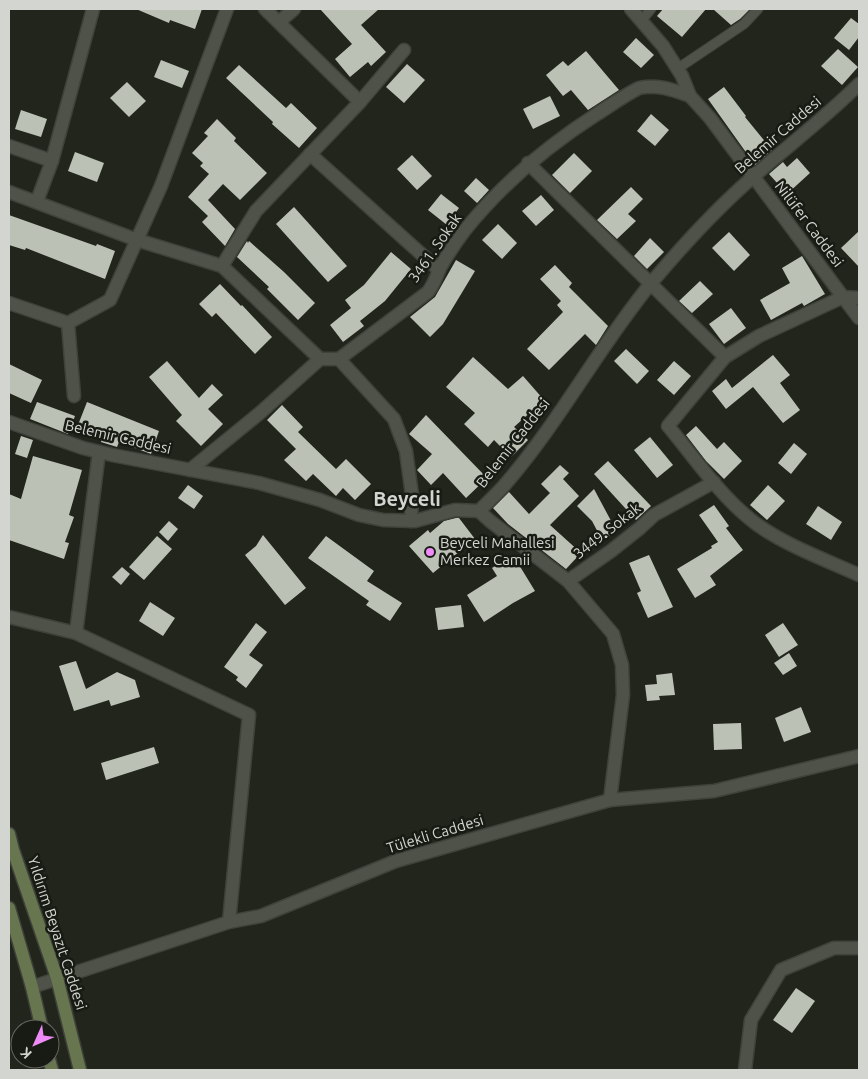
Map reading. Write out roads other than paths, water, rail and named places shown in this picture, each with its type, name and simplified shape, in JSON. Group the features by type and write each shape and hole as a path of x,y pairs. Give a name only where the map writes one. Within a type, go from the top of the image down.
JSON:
{"main road":[{"name":"Yıldırım Beyazıt Caddesi","path":"9,834 57,978 80,1070"},
{"path":"9,908 40,1019"}],"street":[{"path":"37,201 52,161 93,9"},
{"path":"9,303 68,323 110,300 161,186 227,9"},
{"path":"265,9 360,102"},
{"path":"279,22 294,9"},
{"name":"Nilüfer Caddesi","path":"631,9 663,46 682,76 690,96 710,118 859,318"},
{"path":"222,266 256,211 360,102 404,50"},
{"name":"Belemir Caddesi","path":"9,422 99,452 288,491 359,515 383,520 411,521 455,510 479,511 508,482 599,353 651,284 713,213 753,176 841,102 859,84"},
{"name":"3461. Sokak","path":"339,359 428,292 434,284 439,270 466,229 528,163 586,121 639,88 649,86 660,87 690,96"},
{"path":"9,146 52,161"},
{"path":"310,154 439,270"},
{"path":"528,163 726,357"},
{"path":"9,192 137,240 222,266 320,359"},
{"path":"859,298 844,297 759,336 726,357 668,426 714,482 750,519 770,532 859,575"},
{"path":"68,323 74,396"},
{"path":"190,470 261,412 320,359 339,359 394,419 406,451 412,495 411,521"},
{"path":"76,634 99,452"},
{"name":"3449. Sokak","path":"568,581 611,551 654,515 714,482"},
{"path":"479,511 568,581 613,634 622,665 623,695 610,800"},
{"path":"9,617 76,634 249,715 229,922"},
{"name":"Tülekli Caddesi","path":"32,987 229,922 261,916 396,861 610,800 714,791 859,756"},
{"path":"745,1070 751,1020 781,970 834,948 859,948"}],"lane":[{"path":"642,20 651,9"},
{"path":"677,69 744,24 758,9"}],"place":[{"name":"Beyceli Mahallesi Merkez Camii","path":"430,552"}],"district":[{"name":"Beyceli","path":"407,499"}]}
